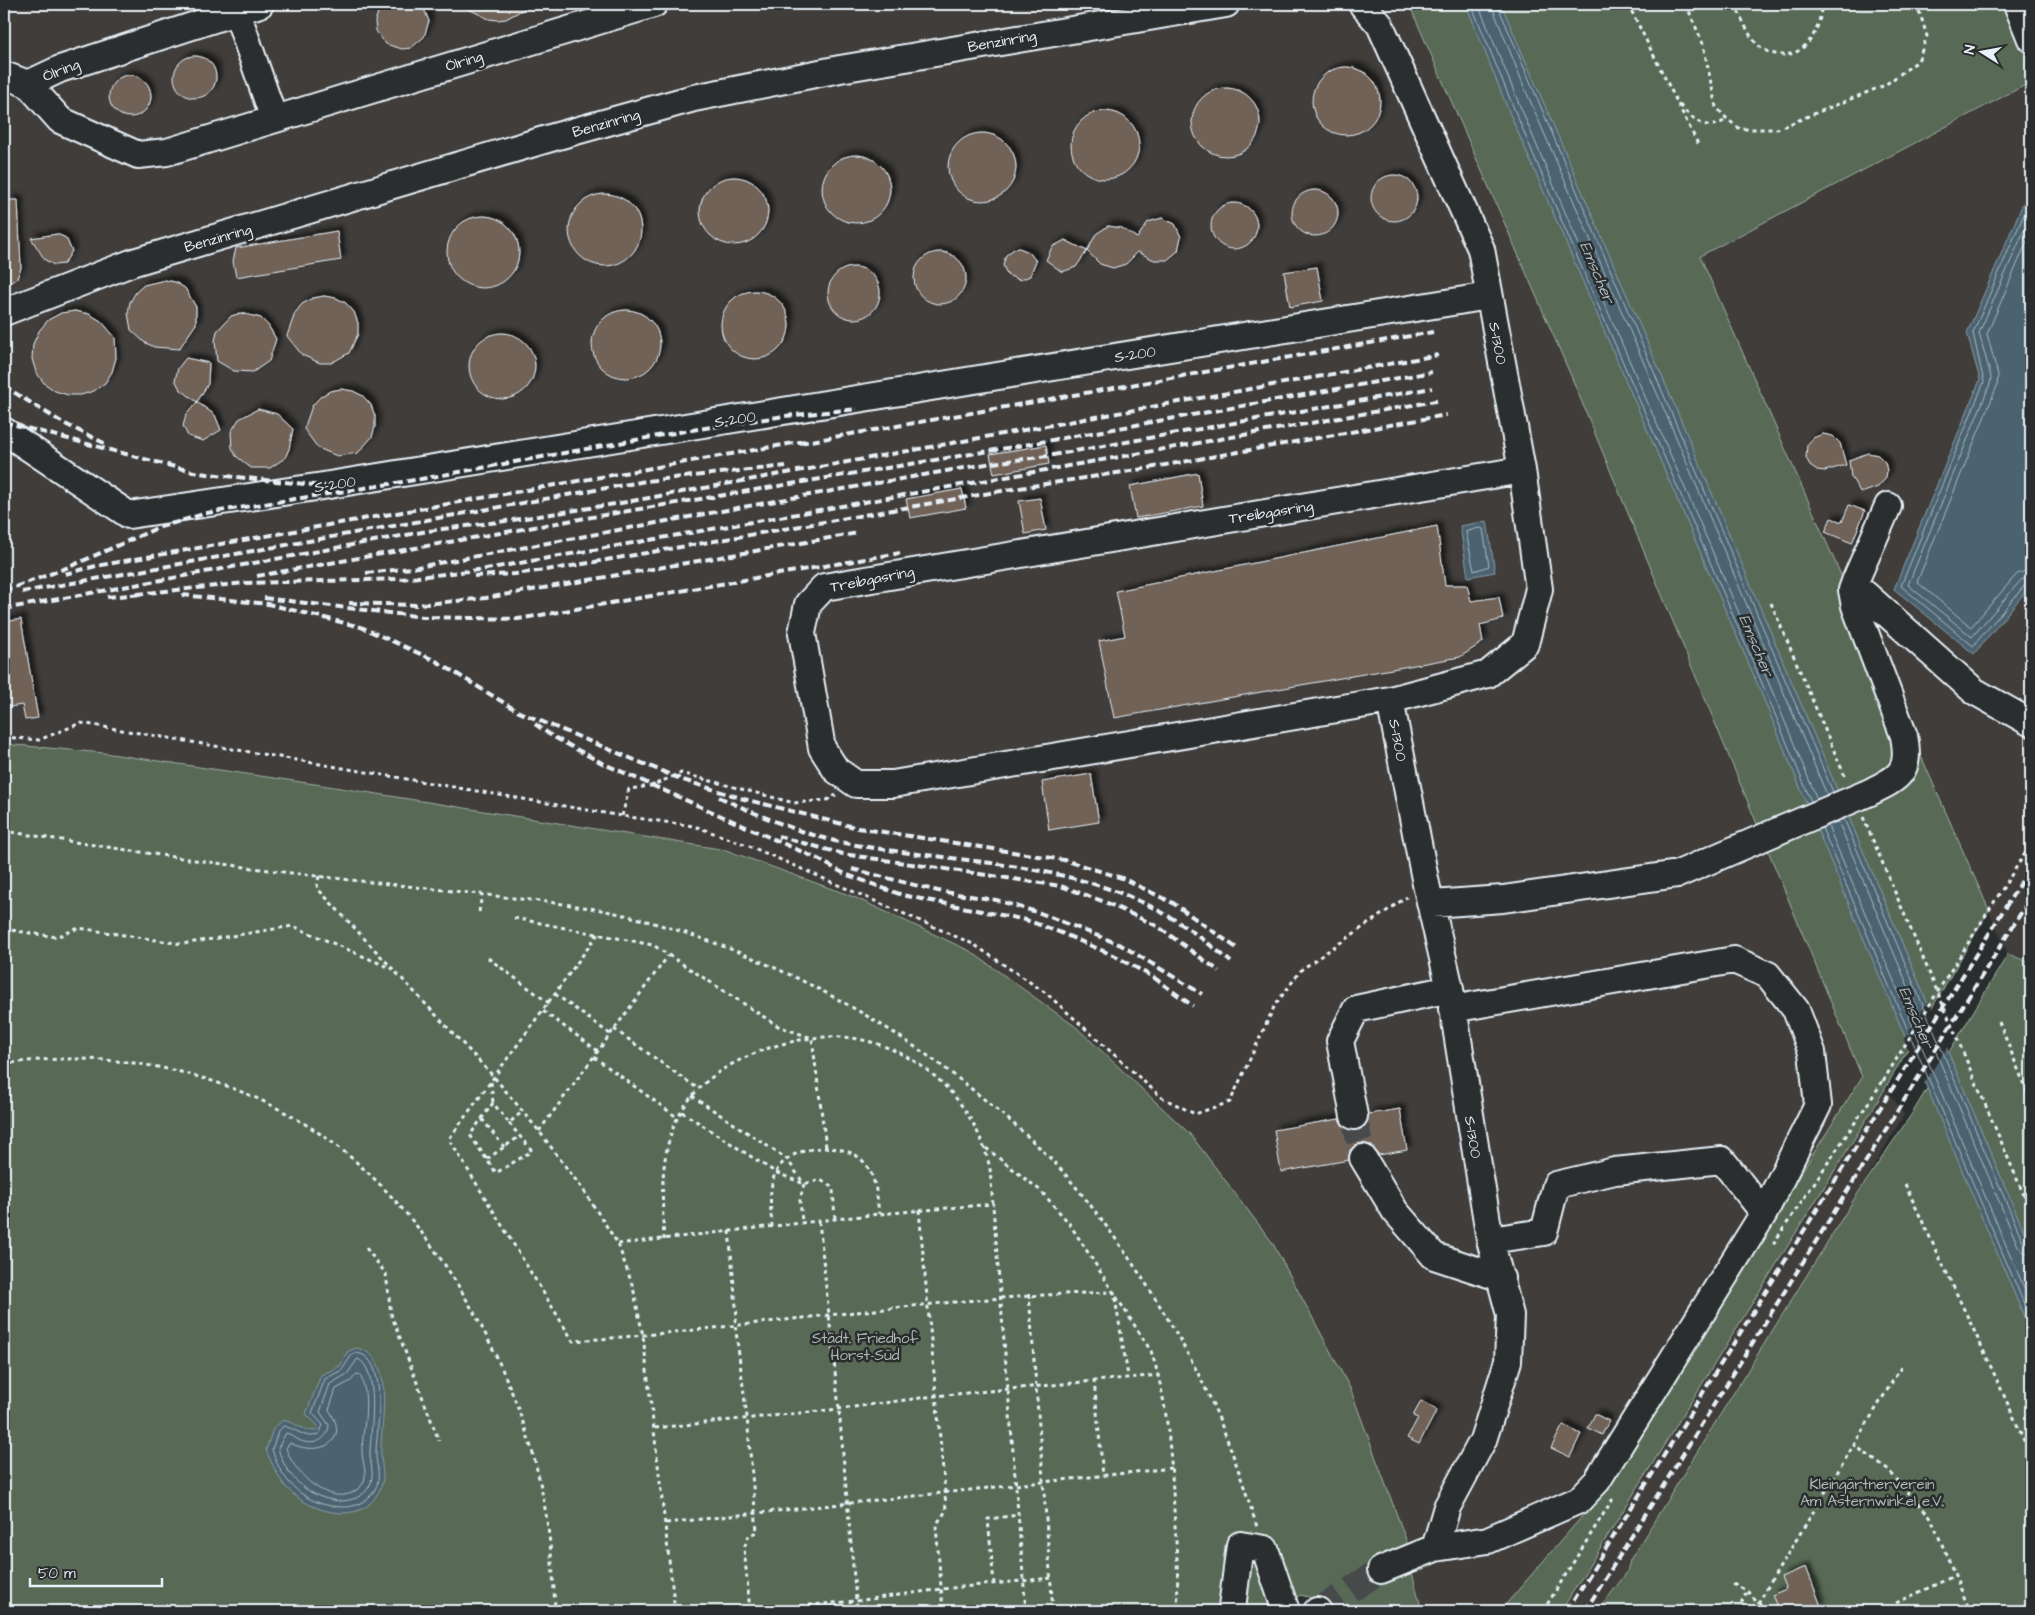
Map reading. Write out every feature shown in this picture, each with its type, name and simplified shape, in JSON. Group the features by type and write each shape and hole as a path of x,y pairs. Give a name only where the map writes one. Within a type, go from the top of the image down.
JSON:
{"lane":[{"name":"Ölring","path":"4,75 28,84 60,120 138,155 167,152 654,4"},
{"name":"Benzinring","path":"4,312 134,262 554,137 694,98 840,69 1226,4"},
{"name":"S-1300","path":"1362,4 1380,25 1481,249 1522,470 1539,589 1525,644 1488,674 1390,700 1451,999 1490,1240 1510,1315 1508,1361 1483,1440 1446,1507 1435,1548"},
{"path":"2017,4 2031,39"},
{"name":"Ölring","path":"28,84 60,69 243,6 274,119"},
{"name":"S-200","path":"4,431 129,515 323,486 1489,296"},
{"name":"Treibgasring","path":"856,784 836,770 822,748 802,634 808,604 824,587 1522,470"},
{"path":"1429,894 1503,899 1678,874 1859,797 1896,779 1904,769 1907,752 1904,736 1855,606 1852,590 1888,506"},
{"path":"1852,590 1865,594 1974,691 2031,723"},
{"path":"856,784 893,784 1390,700"},
{"path":"1354,1116 1340,1041 1356,1009 1451,999 1734,960 1768,975 1796,1010 1812,1052 1818,1105 1764,1213 1597,1482 1579,1500 1488,1540 1435,1548 1381,1570"},
{"path":"1363,1158 1395,1211 1434,1256 1501,1278"},
{"path":"1490,1240 1544,1232 1556,1185 1615,1171 1722,1160 1764,1213"},
{"path":"1232,1608 1240,1545 1264,1549 1286,1611"}],"path":[{"path":"1628,4 1698,144"},
{"path":"1686,4 1703,44 1716,107 1740,129 1776,129 1885,85 1918,61 1927,36 1917,4"},
{"path":"1735,4 1754,40 1763,49 1775,53 1789,54 1799,52 1814,36 1820,23 1821,4"},
{"path":"1677,101 1690,117 1703,126 1720,124 1727,119"},
{"path":"1771,603 1859,797 2031,1212"},
{"path":"4,736 39,740 81,723 622,816 694,826 747,845 973,944 1046,994 1161,1096 1195,1114 1230,1102 1274,1005 1302,969 1429,894"},
{"path":"622,816 629,789 651,786 681,773 794,804 827,800 856,784"},
{"path":"4,831 249,868 560,903 635,918 772,964 832,996 898,1034 948,1070 1021,1130 1069,1179 1112,1236 1192,1361 1218,1416 1264,1549"},
{"path":"1771,1246 1883,1081 2031,844"},
{"path":"319,876 317,888 494,1077 523,1111 584,1191 618,1244 633,1287 643,1336 675,1611"},
{"path":"479,912 482,894"},
{"path":"514,918 653,945 778,1026 812,1038"},
{"path":"4,929 56,937 79,928 182,944 293,926 391,968"},
{"path":"598,934 449,1139 573,1341 643,1336 735,1324 829,1316 1029,1294 1114,1292"},
{"path":"539,1131 668,956"},
{"path":"488,958 549,1003"},
{"path":"555,994 610,1034"},
{"path":"543,1011 598,1051"},
{"path":"1999,1022 2031,1101"},
{"path":"614,1029 697,1088"},
{"path":"812,1038 826,1147"},
{"path":"664,1240 664,1168 678,1118 697,1088 736,1061 770,1047 812,1038 858,1039 896,1051 931,1072 956,1097 986,1148 1041,1190 1069,1223 1150,1351 1158,1375 1167,1423 1172,1468 1179,1563 1177,1611"},
{"path":"594,1057 678,1118"},
{"path":"4,1064 51,1059 111,1060 168,1068 218,1083 274,1107 314,1129 363,1169 390,1195 426,1239 459,1287 502,1368 532,1453 541,1486 549,1529 555,1611"},
{"path":"491,1082 493,1103 532,1150 496,1173 470,1135 493,1103"},
{"path":"692,1096 786,1159 804,1184 800,1200 802,1222"},
{"path":"509,1123 523,1111"},
{"path":"682,1112 775,1172 804,1184 820,1180 830,1184 833,1189 835,1219"},
{"path":"482,1119 504,1147"},
{"path":"487,1159 520,1136"},
{"path":"772,1226 770,1193 775,1172 786,1159 812,1149 826,1147 846,1150 862,1160 870,1171 877,1193 880,1214"},
{"path":"986,1148 994,1204 1026,1611"},
{"path":"1905,1184 1958,1301 1995,1372 2031,1457"},
{"path":"618,1244 802,1222 994,1204"},
{"path":"919,1210 945,1492 946,1511 936,1525 943,1611"},
{"path":"819,1221 839,1409 857,1611"},
{"path":"729,1232 737,1317 735,1324 747,1417 755,1513 756,1532 749,1535 744,1548 750,1611"},
{"path":"366,1248 386,1274 391,1314 439,1441"},
{"path":"1114,1292 1128,1376"},
{"path":"1029,1294 1054,1611"},
{"path":"1758,1603 1903,1364"},
{"path":"655,1428 839,1409 936,1396 1128,1376 1158,1375"},
{"path":"1094,1380 1103,1476"},
{"path":"1853,1444 1889,1471 1930,1516 1970,1611"},
{"path":"666,1523 1172,1468"},
{"path":"1544,1611 1618,1490"},
{"path":"994,1584 988,1519 1019,1516"},
{"path":"1896,1602 1954,1576"},
{"path":"745,1611 856,1601 942,1588 1051,1578"},
{"path":"1733,1584 1747,1591 1767,1611"},
{"path":"1738,1611 1747,1591"}],"shaded area":[{"path":"4,4 1409,4 1571,376 1863,1077 1585,1513 1500,1611 1422,1611 1411,1569 1189,1134 1076,1027 970,951 854,897 726,850 328,786 104,753 4,744"},
{"path":"2031,82 2031,963 2008,954 1700,256"},
{"path":"1886,1087 1904,1115 1856,1196 1630,1560 1627,1572 1598,1611 1561,1611"}],"green space":[{"path":"1409,4 2006,4 2031,66 2031,82 1700,256 1989,910 1879,1099 1561,1611 1500,1611 1585,1513 1862,1077 1571,376"},
{"name":"Städt. Friedhof Horst-Süd","path":"4,744 104,753 328,786 726,850 854,897 970,951 1076,1027 1190,1134 1272,1242 1350,1388 1408,1545 1411,1569 1422,1611 1318,1611 1316,1599 1300,1595 1279,1611 4,1611"},
{"name":"Kleingärtnerverein Am Asternwinkel e.V.","path":"2008,954 2031,963 2031,1611 1598,1611 1627,1572 1630,1560 1856,1196 1913,1112"}],"water":[{"name":"Emscher","path":"1466,4 1501,4 1686,432 2031,1248 2031,1333 1757,683 1507,107"},
{"path":"2031,185 2031,585 1974,654 1894,589 1980,380 1967,333"},
{"path":"1487,521 1495,572 1468,577 1460,526"},
{"path":"356,1348 369,1353 377,1363 382,1376 384,1392 381,1453 382,1483 381,1488 370,1504 359,1510 346,1513 333,1512 319,1509 295,1496 280,1478 266,1450 273,1429 283,1420 307,1430 316,1431 318,1426 306,1414 321,1375 340,1366 347,1352"}],"pier":[{"path":"1929,1000 1948,1046 1923,1085 1904,1039"}],"building":[{"path":"381,4 422,4 429,21 424,37 411,48 402,49 386,44 376,31 375,21"},
{"path":"458,4 533,4 506,19 498,20 489,19"},
{"path":"195,56 210,62 216,77 210,92 195,98 180,92 174,77 180,62"},
{"path":"1346,67 1359,70 1370,77 1377,88 1380,101 1377,114 1370,125 1359,132 1346,135 1333,132 1322,125 1315,114 1312,101 1315,88 1322,77 1333,70"},
{"path":"130,75 145,81 151,96 145,111 130,117 115,111 109,96 115,81"},
{"path":"1226,88 1239,91 1250,98 1257,109 1260,122 1257,135 1250,146 1239,153 1226,156 1213,153 1202,146 1195,135 1192,122 1195,109 1202,98 1213,91"},
{"path":"1105,111 1118,114 1129,121 1136,132 1139,145 1136,158 1129,169 1118,176 1105,179 1092,176 1081,169 1074,158 1071,145 1074,132 1081,121 1092,114"},
{"path":"982,133 995,136 1006,143 1013,154 1016,167 1013,180 1006,191 995,198 982,201 969,198 958,191 951,180 948,167 951,154 958,143 969,136"},
{"path":"856,155 869,158 880,165 887,176 890,189 887,202 880,213 869,220 856,223 843,220 832,213 825,202 822,189 825,176 832,165 843,158"},
{"path":"1394,175 1407,179 1413,185 1417,198 1413,211 1407,217 1394,221 1381,217 1375,211 1371,198 1375,185 1381,179"},
{"path":"734,177 747,180 758,187 765,198 768,211 765,224 758,235 747,242 734,245 721,242 710,235 703,224 700,211 703,198 710,187 721,180"},
{"path":"1315,190 1328,194 1334,200 1338,213 1334,226 1328,232 1315,236 1302,232 1296,226 1292,213 1296,200 1302,194"},
{"path":"605,194 625,200 635,210 641,230 635,250 625,260 605,266 585,260 575,250 569,230 575,210 585,200"},
{"path":"10,200 18,200 21,268 17,278 4,287 4,252 9,251 6,234"},
{"path":"1234,203 1247,207 1253,213 1257,226 1253,239 1247,245 1234,249 1221,245 1215,239 1211,226 1215,213 1221,207"},
{"path":"483,216 503,222 513,232 519,252 513,272 503,282 483,288 463,282 453,272 447,252 453,232 463,222"},
{"path":"1162,218 1175,224 1181,237 1178,251 1167,260 1154,260 1138,252 1126,264 1113,268 1100,264 1087,251 1096,234 1108,226 1122,228 1137,238 1148,222"},
{"path":"337,231 341,260 236,277 233,261 236,248"},
{"path":"57,234 66,238 72,251 64,264 54,265 45,260 31,238"},
{"path":"1065,240 1087,251 1076,267 1062,272 1046,260 1052,247"},
{"path":"1019,248 1029,252 1036,261 1030,276 1020,280 1007,275 1003,265 1006,255"},
{"path":"935,252 945,252 954,256 962,264 966,278 962,292 954,300 945,304 935,304 926,300 918,292 914,283 914,273 918,264 926,256"},
{"path":"849,267 859,267 868,271 876,279 880,293 876,307 868,315 859,319 849,319 840,315 832,307 828,298 828,288 832,279 840,271"},
{"path":"1317,267 1323,301 1290,307 1284,272"},
{"path":"165,280 175,282 185,288 196,307 196,324 179,349 154,347 144,342 131,330 128,313 130,302 136,292 144,285"},
{"path":"755,291 768,294 779,301 786,312 789,325 786,338 779,349 768,356 755,359 742,356 731,349 724,338 721,325 724,312 731,301 742,294"},
{"path":"324,296 336,298 346,303 354,312 358,323 358,334 349,353 331,363 320,363 302,355 287,336 295,313 302,304 313,298"},
{"path":"626,310 639,313 650,320 657,331 660,344 657,357 650,368 639,375 626,378 613,375 602,368 595,357 592,344 595,331 602,320 613,313"},
{"path":"75,311 89,314 101,321 115,337 116,358 112,372 105,383 94,391 81,395 68,395 55,391 44,383 36,372 32,359 33,344 39,331 48,320 61,313"},
{"path":"241,313 261,318 268,325 276,339 269,361 253,372 234,371 217,361 215,341 217,331 231,316"},
{"path":"495,333 509,333 521,338 530,347 535,359 533,379 526,390 509,399 495,399 483,394 474,385 469,373 469,359 474,347 483,338"},
{"path":"186,358 209,363 208,384 197,402 180,389 175,380 178,368"},
{"path":"341,389 353,391 363,396 371,405 375,416 375,427 372,437 358,453 337,456 318,448 304,429 312,406 320,397 330,391"},
{"path":"197,402 215,415 221,430 203,441 188,436 183,426 186,415"},
{"path":"258,409 277,414 293,429 285,458 270,468 251,468 236,456 232,448 231,432 239,419"},
{"path":"1823,434 1833,436 1840,443 1846,465 1825,471 1817,470 1810,465 1806,458 1807,445 1813,438"},
{"path":"1046,445 1049,464 994,474 990,454"},
{"path":"1868,453 1878,455 1885,462 1886,478 1878,487 1861,493 1851,477 1849,460"},
{"path":"1198,473 1203,506 1136,518 1130,486"},
{"path":"962,489 966,508 910,518 906,499"},
{"path":"1040,498 1046,530 1025,534 1019,501"},
{"path":"1849,505 1865,511 1852,543 1825,532 1831,518 1842,522"},
{"path":"1437,526 1445,585 1467,585 1471,601 1499,597 1503,619 1480,625 1483,642 1460,657 1114,718 1099,641 1125,636 1116,591"},
{"path":"21,619 38,718 25,720 22,705 4,708 4,622"},
{"path":"1091,774 1099,822 1049,830 1042,782"},
{"path":"1400,1109 1407,1150 1379,1155 1371,1145 1362,1143 1355,1145 1350,1150 1349,1160 1281,1172 1274,1130 1339,1119 1343,1126 1349,1130 1356,1131 1364,1127 1369,1114"},
{"path":"1421,1401 1437,1410 1419,1444 1407,1438 1418,1418 1413,1416"},
{"path":"1595,1414 1609,1421 1602,1435 1588,1428"},
{"path":"1563,1425 1581,1434 1570,1457 1551,1448"},
{"path":"1806,1567 1821,1606 1809,1611 1779,1611 1772,1595 1786,1589 1781,1577"}],"tunnel":[{"path":"1354,1116 1363,1158"},
{"path":"1318,1611 1381,1570"}],"railway":[{"path":"800,443 1433,332"},
{"path":"4,609 428,531 621,503 1438,355"},
{"path":"257,576 568,521 1013,447 1432,372"},
{"path":"4,386 63,423 104,443"},
{"path":"366,573 412,568 792,498 992,463 1047,456 1432,388"},
{"path":"137,594 246,583 401,579 486,569 1441,400"},
{"path":"4,591 69,567 157,528 207,513 421,479 685,431 785,416 857,409"},
{"path":"474,576 515,574 560,568 1013,489 1143,469 1446,415"},
{"path":"4,422 198,473 323,486 356,484"},
{"path":"65,574 96,566 805,441"},
{"path":"22,592 646,481 786,466"},
{"path":"349,603 416,605 486,598 858,533"},
{"path":"264,598 423,617 518,619 900,553"},
{"path":"107,597 142,594"},
{"path":"182,595 268,604 361,627 436,661 519,712 683,780 744,799 858,828 1064,860 1122,878 1173,903 1238,949"},
{"path":"535,724 552,736 602,763 816,858 845,874 902,895 1026,920 1059,932 1115,956 1153,977 1193,1006"},
{"path":"719,797 795,829 826,839 882,849 1009,866 1051,873 1092,883 1132,898 1170,917 1202,938 1231,962"},
{"path":"778,836 843,854 1061,886 1105,902 1157,926 1219,971"},
{"path":"1567,1611 2031,866"},
{"path":"852,869 938,891 996,900 1040,913 1121,945 1202,994"},
{"path":"1585,1611 2031,897"}]}
